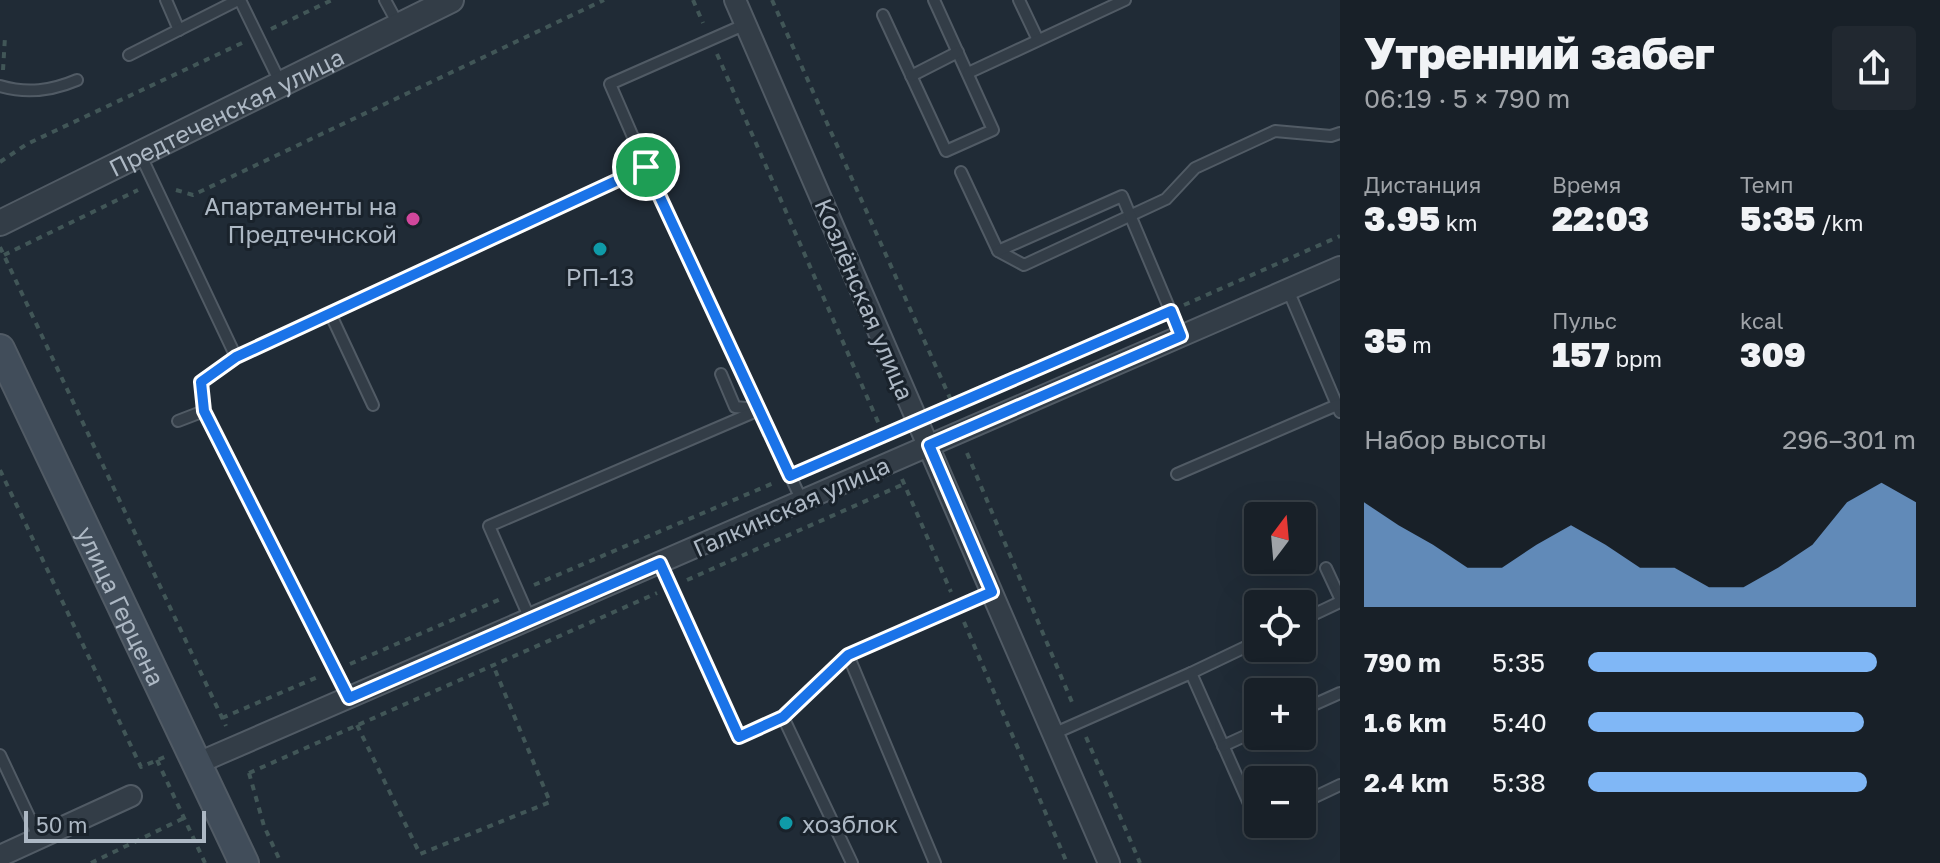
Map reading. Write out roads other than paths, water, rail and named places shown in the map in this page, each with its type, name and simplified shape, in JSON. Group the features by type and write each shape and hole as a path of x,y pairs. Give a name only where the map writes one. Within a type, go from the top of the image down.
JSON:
{"main road":[{"name":"улица Герцена","path":"3,361 244,863"}],"street":[{"name":"Предтеченская улица","path":"0,223 451,0"},
{"name":"Козлёнская улица","path":"735,0 1109,863"},
{"name":"Галкинская улица","path":"194,754 236,747 1340,267"},
{"path":"0,856 131,796"}],"lane":[{"path":"166,0 179,30"},
{"path":"129,55 239,0 281,84"},
{"path":"385,0 399,26"},
{"path":"883,15 946,151 993,130 934,0"},
{"path":"1019,0 1038,40"},
{"path":"968,73 1125,0"},
{"path":"746,24 610,84 802,501"},
{"path":"911,76 958,52"},
{"path":"1,86 25,91 55,89 77,80"},
{"path":"961,172 998,251 1024,265 1133,217 1166,199 1195,168 1275,131 1331,136 1340,133"},
{"path":"140,154 236,357"},
{"path":"349,698 204,411 201,382 236,357 646,167"},
{"path":"998,251 1122,196 1181,336"},
{"path":"1177,474 1339,409 1288,290"},
{"path":"330,313 373,405"},
{"path":"721,374 735,407 759,410"},
{"path":"530,619 489,526 759,410"},
{"path":"178,421 204,411"},
{"path":"660,563 739,737 783,717 848,655 992,592"},
{"path":"1316,613 1340,600 1326,568"},
{"path":"1053,734 1244,648"},
{"path":"848,655 935,863"},
{"path":"1191,673 1244,793"},
{"path":"1316,704 1340,693"},
{"path":"783,717 852,863"},
{"path":"1223,746 1244,736"},
{"path":"0,755 39,838"},
{"path":"1316,796 1340,785"}],"place":[{"name":"Апартаменты на Предтечнской","path":"413,219"},
{"name":"РП-13","path":"600,249"},
{"name":"хозблок","path":"786,823"}]}
